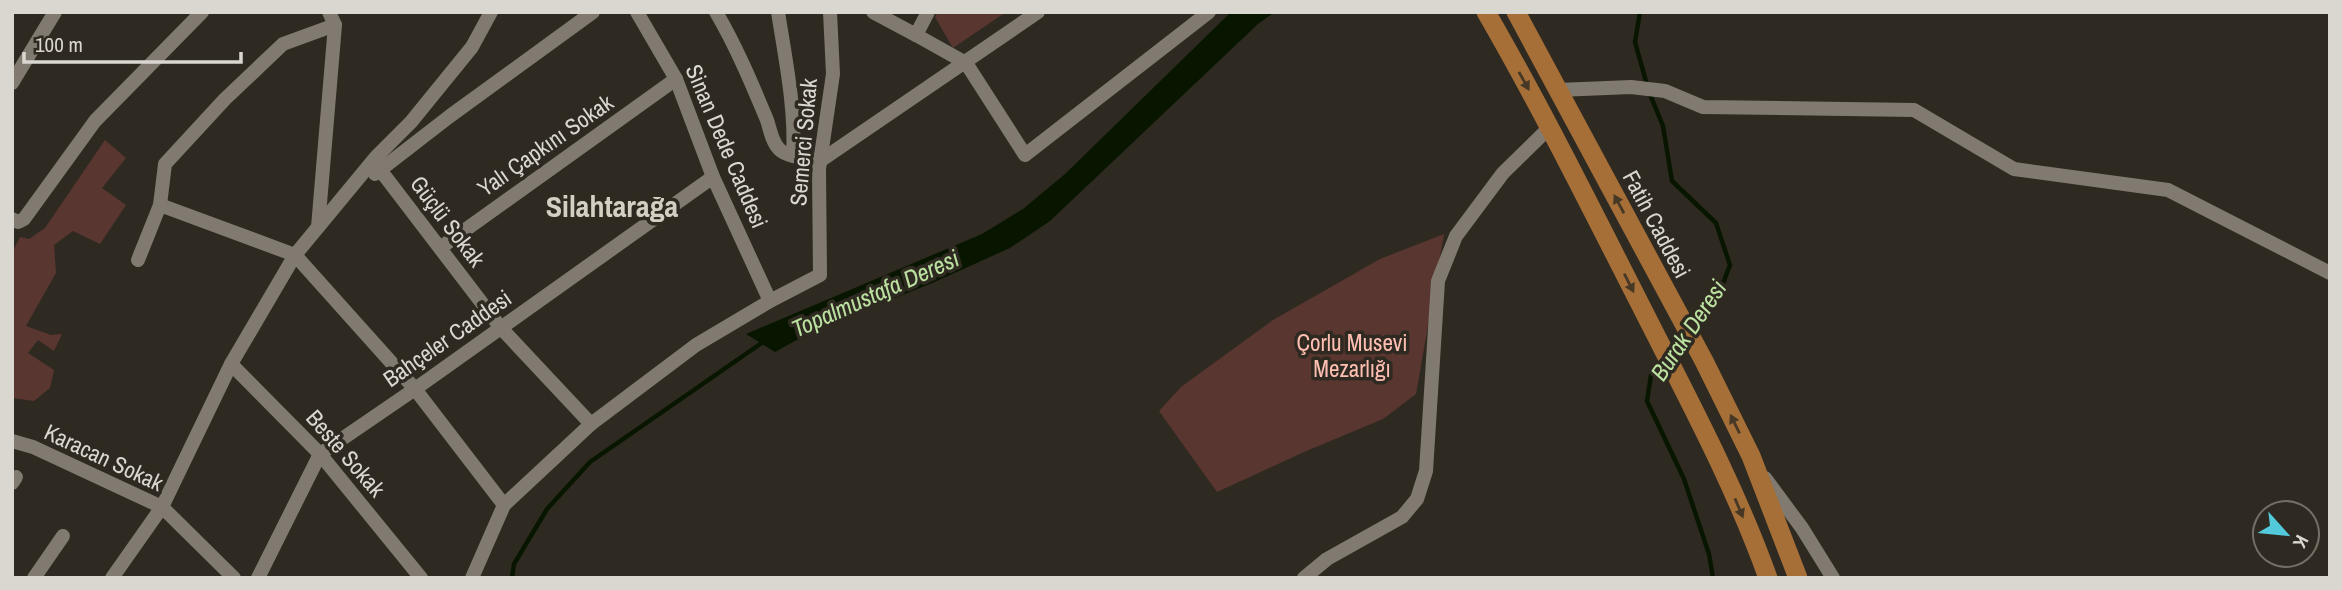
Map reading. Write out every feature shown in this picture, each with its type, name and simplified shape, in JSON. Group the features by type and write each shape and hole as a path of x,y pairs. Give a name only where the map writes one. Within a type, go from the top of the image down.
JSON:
{"main road":[{"name":"Fatih Caddesi","path":"1516,12 1704,361 1751,456 1798,578"},
{"path":"1489,17 1550,127 1680,379 1768,578"}],"street":[{"path":"12,83 55,12"},
{"path":"12,219 18,222 24,219 95,121 202,12"},
{"path":"112,578 162,507 231,363 295,255 376,157 411,122 472,47 491,12"},
{"path":"350,188 381,171 450,116 593,12"},
{"name":"Sinan Dede Caddesi","path":"637,12 677,79 713,177 770,301"},
{"path":"716,12 773,140 780,150 820,161 1038,12"},
{"path":"778,12 794,141 793,155"},
{"name":"Semerci Sokak","path":"770,301 820,275 820,161 833,74 830,12"},
{"path":"873,12 965,63 1025,155 1209,12"},
{"path":"916,35 928,12"},
{"path":"318,228 332,19"},
{"path":"138,260 160,205 165,164 225,99 283,44 332,19"},
{"name":"Yalı Çapkını Sokak","path":"440,248 677,79"},
{"path":"1558,90 1631,87 1665,91 1703,107 1914,110 2014,169 2168,190 2330,273"},
{"path":"1304,578 1327,559 1402,517 1418,499 1426,471 1438,281 1456,236 1503,173 1550,127"},
{"name":"Güçlü Sokak","path":"381,171 501,328 591,424"},
{"name":"Bahçeler Caddesi","path":"258,578 320,454 713,177"},
{"path":"160,205 295,255 415,389 504,505"},
{"path":"472,578 504,505 591,424 696,345 770,301"},
{"name":"Beste Sokak","path":"231,363 320,454 421,578"},
{"name":"Karacan Sokak","path":"12,442 33,447 162,507 234,578"},
{"path":"1751,456 1802,528 1833,578"},
{"path":"34,578 63,536"}],"green space":[{"path":"938,12 1006,12 953,48 935,17"},
{"path":"105,140 126,158 102,188 126,205 100,244 73,231 54,245 56,273 26,326 51,335 62,334 54,351 38,340 28,353 54,370 50,388 34,401 12,398 12,253 20,237 29,239 45,228"},
{"name":"Çorlu Musevi Mezarlığı","path":"1444,234 1416,394 1383,419 1217,492 1159,411 1181,387 1273,320 1380,259"}],"water":[{"path":"1231,12 1275,12 1258,24 1050,221 1010,248 930,284 815,330 775,352 746,334 982,234 1023,209 1065,174"}],"waterway":[{"name":"Burak Deresi","path":"1640,12 1635,42 1649,92 1663,126 1672,181 1716,223 1730,265 1722,286 1692,324"},
{"name":"Burak Deresi","path":"1670,352 1684,334"},
{"name":"Topalmustafa Deresi","path":"512,578 514,564 547,509 590,462 763,342"},
{"name":"Burak Deresi","path":"1662,361 1651,375 1647,401 1684,479 1709,554 1713,578"}],"district":[{"name":"Silahtarağa","path":"612,206"}]}
